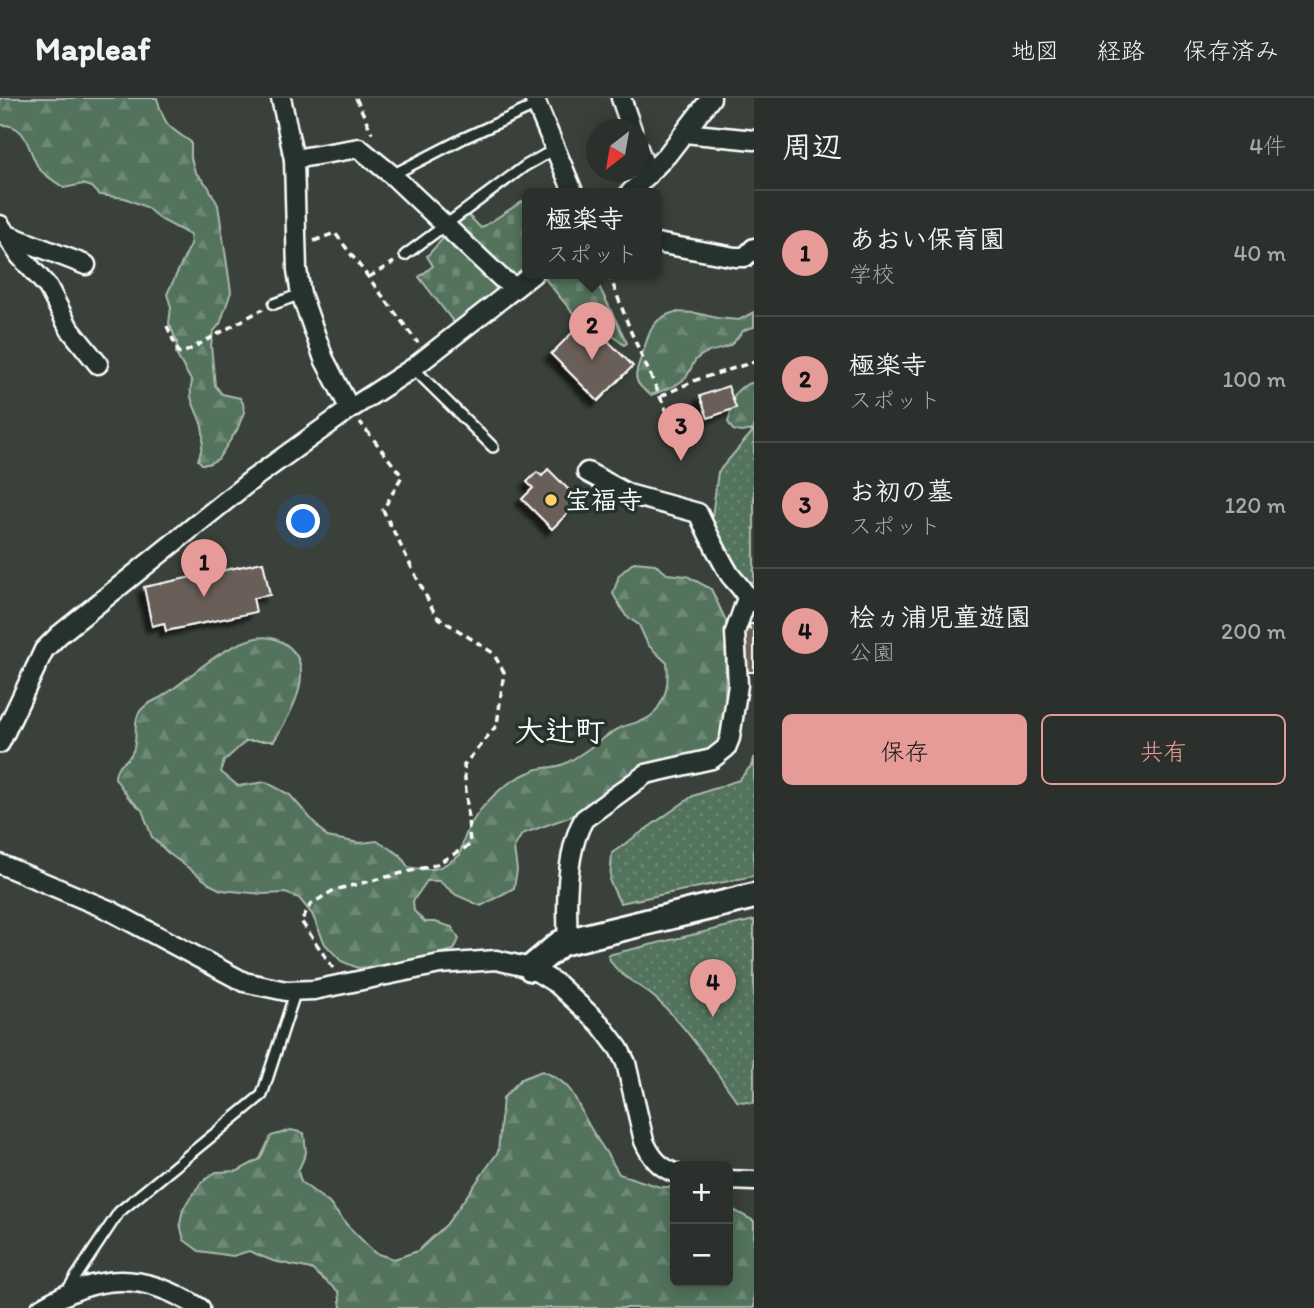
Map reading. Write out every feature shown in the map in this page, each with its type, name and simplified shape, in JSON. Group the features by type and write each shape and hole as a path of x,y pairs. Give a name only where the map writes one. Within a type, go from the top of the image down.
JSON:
{"street":[{"path":"281,98 294,159 297,270 302,294 324,359 350,409"},
{"path":"621,98 628,119"},
{"path":"649,173 685,133 711,98"},
{"path":"536,102 571,188"},
{"path":"685,133 754,140"},
{"path":"294,159 359,148 515,288"},
{"path":"2,229 86,265"},
{"path":"2,229 48,287 69,327 98,364"},
{"path":"662,244 735,257 745,257 754,248"},
{"path":"0,743 44,650 60,635 254,478 350,409 413,368 527,279"},
{"path":"568,941 571,861 579,828 584,819 646,774 712,760 726,748 732,729 738,685 735,632 747,598 715,548 698,513 628,494 587,472"},
{"path":"0,864 109,910 244,982 286,991 314,990 440,964 496,960 531,968 558,984 611,1037 626,1063 649,1153 657,1164 670,1170"},
{"path":"531,968 561,943 754,896"},
{"path":"733,1180 754,1181"},
{"path":"41,1308 65,1293 97,1282 119,1281 160,1287 200,1308"}],"lane":[{"path":"392,175 536,102"},
{"path":"405,255 526,166 555,149"},
{"path":"275,304 302,294"},
{"path":"413,368 493,447"},
{"path":"65,1293 119,1212 262,1095 296,990"}],"path":[{"path":"356,98 372,133 359,148"},
{"path":"297,245 335,233 428,355"},
{"path":"369,277 405,255"},
{"path":"611,279 681,443"},
{"path":"167,327 179,353 275,304"},
{"path":"660,396 696,380 754,362"},
{"path":"344,984 301,921 311,904 334,890 435,865 470,845 464,765 496,725 504,672 493,653 436,616 383,510 402,477 350,409"}],"green space":[{"path":"0,98 157,98 168,124 191,142 191,158 195,172 208,186 218,205 231,292 220,324 213,332 211,346 215,385 222,394 240,398 244,412 237,430 218,459 208,464 202,464 198,460 203,439 202,425 192,402 192,382 176,354 177,342 169,323 171,307 167,294 191,244 190,235 160,219 146,207 125,198 100,195 92,187 83,184 64,188 43,173 21,132 9,125 0,125"},
{"path":"522,202 522,271 512,278 452,226 468,215 481,228"},
{"path":"446,235 502,286 455,324 419,277 433,266 427,256"},
{"path":"545,279 595,279 627,343 624,345 585,315 576,317"},
{"path":"675,312 739,320 754,312 754,327 743,331 729,346 698,357 686,377 679,383 651,395 637,381 638,365 656,322"},
{"path":"754,382 754,430 733,430 728,422 736,392"},
{"path":"754,430 754,583 740,577 711,524 718,472"},
{"path":"634,562 655,564 667,574 687,576 711,589 726,621 725,711 721,739 702,755 641,768 626,775 580,813 522,834 514,848 517,870 514,888 481,906 456,895 439,881 427,881 413,901 414,911 425,922 452,927 459,939 454,950 389,965 358,968 341,961 325,944 312,914 299,898 285,893 221,890 167,852 152,837 142,810 128,797 115,778 117,769 130,757 134,748 137,718 143,708 235,646 255,638 273,639 294,651 300,663 299,690 294,704 274,741 246,741 224,761 221,772 238,786 266,782 290,795 327,837 360,843 377,841 400,855 408,867 441,867 460,855 463,841 477,815 486,803 509,783 535,770 567,763 613,732 647,718 662,702 668,677 667,663 648,645 639,625 626,616 613,594 619,575"},
{"path":"754,757 754,876 620,903 610,882 612,853 693,796 739,780 751,766"},
{"path":"754,920 754,1103 737,1101 667,1009 622,974 608,955"},
{"path":"542,1071 553,1076 568,1087 619,1174 660,1187 670,1187 670,1287 733,1287 733,1210 754,1221 754,1308 341,1308 339,1292 311,1269 273,1261 249,1251 233,1256 199,1251 184,1240 180,1224 183,1209 201,1183 216,1172 238,1171 260,1159 271,1136 291,1130 304,1133 306,1153 298,1171 301,1182 329,1203 375,1253 394,1259 418,1251 446,1225 498,1152 503,1098 521,1079"}],"building":[{"path":"586,319 633,366 598,401 551,354"},
{"path":"728,386 736,408 708,418 700,396"},
{"name":"宝福寺","path":"548,469 580,501 552,529 522,499 533,488 527,482 537,472 542,476"},
{"path":"263,562 270,595 253,598 256,612 166,631 164,623 152,626 144,587"},
{"path":"749,624 754,624 754,672 740,672 738,629 750,629"}],"place":[{"name":"極楽寺","path":"592,360"},
{"name":"お初の墓","path":"681,461"},
{"name":"宝福寺","path":"551,500"},
{"name":"あおい保育園","path":"204,597"},
{"name":"桧ヵ浦児童遊園","path":"713,1017"}],"district":[{"name":"大辻町","path":"560,730"}]}
